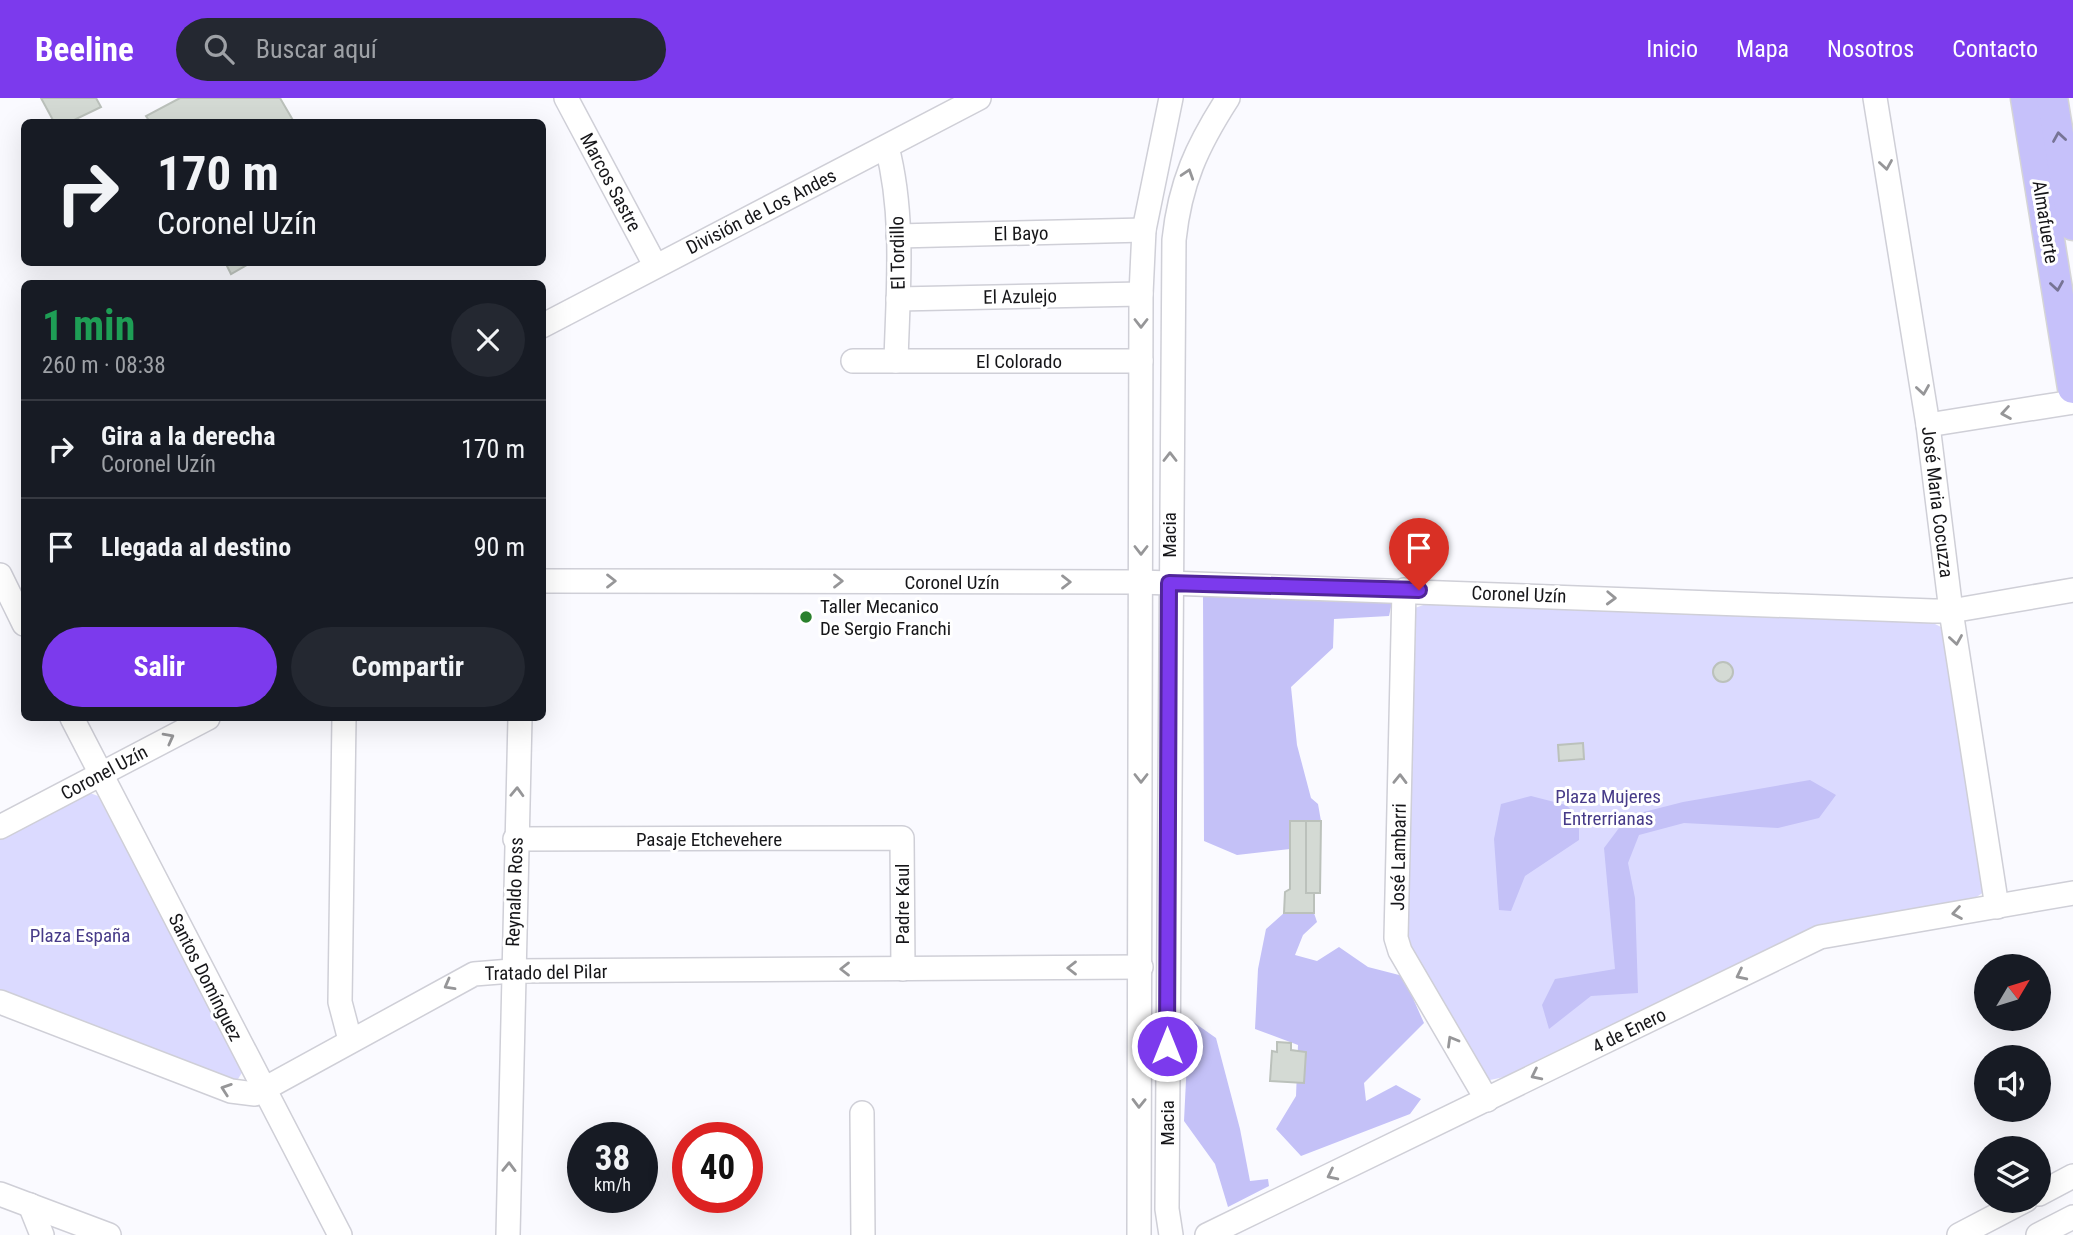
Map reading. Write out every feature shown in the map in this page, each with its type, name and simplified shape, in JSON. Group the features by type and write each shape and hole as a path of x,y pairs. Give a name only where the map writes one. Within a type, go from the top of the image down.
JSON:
{"main road":[{"name":"Almafuerte","path":"2026,98 2073,388"},
{"name":"Almafuerte","path":"2052,98 2073,225"}],"street":[{"name":"Marcos Sastre","path":"566,98 655,265"},
{"name":"División de Los Andes","path":"546,324 979,98"},
{"name":"Macia","path":"1139,1235 1141,294 1144,230 1171,98"},
{"name":"Macia","path":"1171,1235 1167,1209 1169,583 1174,240 1177,215 1198,145 1228,98"},
{"name":"José Maria Cocuzza","path":"1875,98 1928,425 1951,611 1997,907"},
{"name":"El Tordillo","path":"887,147 894,175 898,236 896,361"},
{"name":"El Bayo","path":"898,236 1144,230"},
{"name":"El Azulejo","path":"898,299 1141,294"},
{"name":"El Colorado","path":"853,361 1142,361"},
{"path":"1928,425 2073,402"},
{"path":"0,575 13,603"},
{"name":"Coronel Uzín","path":"546,581 1141,582 1951,611 2073,590"},
{"name":"José Lambarri","path":"1404,590 1396,938 1400,951 1487,1100"},
{"name":"Santos Domínguez","path":"74,721 340,1235"},
{"name":"Coronel Uzín","path":"0,827 202,721"},
{"path":"344,721 340,1002 350,1040"},
{"name":"Reynaldo Ross","path":"508,1235 515,839 520,721"},
{"name":"Pasaje Etchevehere","path":"515,839 902,838"},
{"name":"Padre Kaul","path":"902,838 903,969"},
{"name":"4 de Enero","path":"1207,1235 1821,937 2073,893"},
{"name":"Tratado del Pilar","path":"0,1002 231,1091 255,1094 474,974 512,971 1141,967"},
{"path":"862,1113 863,1235"},
{"path":"2051,1188 2073,1176"},
{"path":"0,1194 109,1235"},
{"path":"30,1205 42,1235"},
{"path":"1959,1235 2001,1213"},
{"path":"2038,1235 2073,1217"}],"green space":[{"name":"Plaza Mujeres Entrerrianas","path":"1426,604 1931,622 1941,627 1947,640 1984,892 1975,898 1822,924 1808,929 1504,1077 1490,1080 1478,1069 1408,945 1411,620 1415,608"},
{"name":"Plaza España","path":"87,792 98,796 243,1071 238,1079 228,1080 0,990 0,836"}],"shaded area":[{"path":"1203,596 1393,598 1389,616 1334,619 1333,648 1291,687 1297,745 1311,798 1318,804 1321,821 1291,821 1290,849 1237,855 1204,841"},
{"path":"1810,780 1836,795 1819,818 1778,828 1684,823 1639,835 1628,863 1635,898 1638,993 1591,996 1549,1029 1542,1005 1555,979 1615,969 1604,848 1628,816 1683,802"},
{"path":"1531,796 1566,805 1579,817 1579,840 1525,876 1511,911 1499,910 1494,839 1501,804"},
{"path":"1284,913 1314,913 1317,922 1303,935 1295,955 1317,961 1339,947 1368,967 1403,976 1424,1023 1364,1083 1366,1101 1396,1085 1421,1099 1410,1114 1301,1156 1276,1129 1296,1096 1298,1045 1255,1029 1258,969 1266,929"},
{"path":"1189,1019 1216,1038 1240,1129 1250,1181 1268,1179 1269,1186 1228,1207 1215,1164 1184,1121"}],"building":[{"path":"41,98 96,98 101,107 76,119 52,119"},
{"path":"180,98 280,98 292,119 148,119 146,116"},
{"path":"227,266 245,266 231,274"},
{"path":"1723,662 1730,665 1733,672 1730,679 1723,682 1716,679 1713,672 1716,665"},
{"path":"1583,743 1584,759 1559,761 1558,745"},
{"path":"1290,821 1306,821 1306,893 1314,893 1314,913 1284,913 1285,892 1290,889"},
{"path":"1306,821 1321,821 1320,893 1306,893"},
{"path":"1277,1042 1291,1043 1291,1050 1306,1052 1304,1083 1270,1081 1272,1051 1277,1052"}],"place":[{"name":"Taller Mecanico De Sergio Franchi","path":"806,617"}],"route":[{"path":"1167,1046 1169,583 1419,590"}]}
